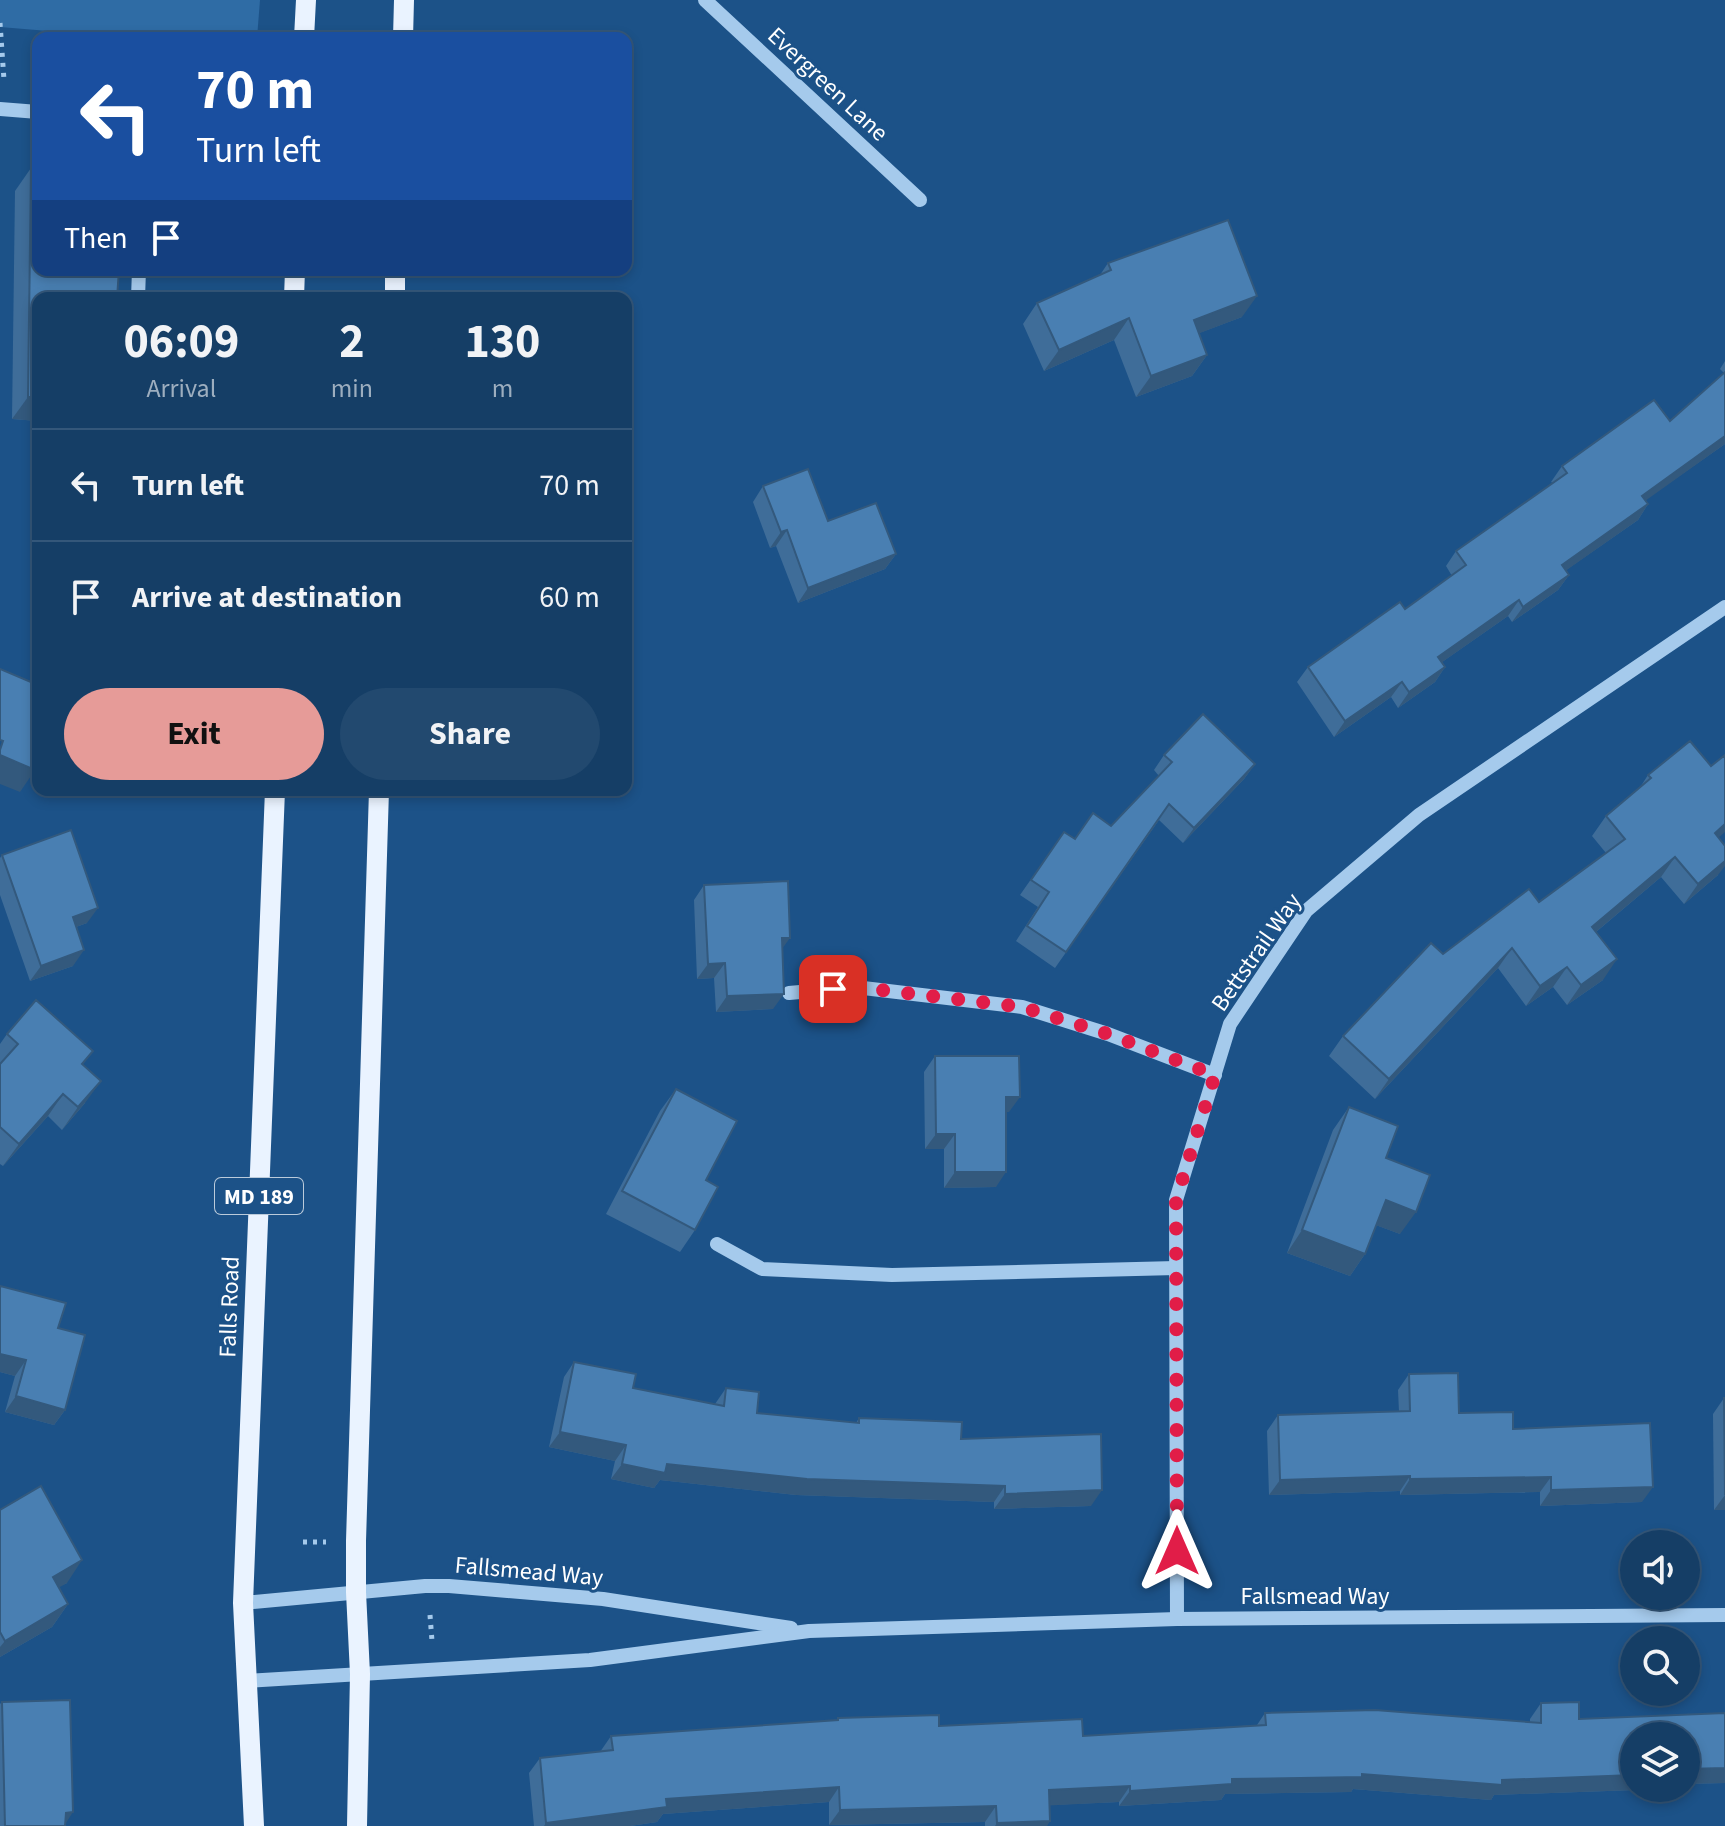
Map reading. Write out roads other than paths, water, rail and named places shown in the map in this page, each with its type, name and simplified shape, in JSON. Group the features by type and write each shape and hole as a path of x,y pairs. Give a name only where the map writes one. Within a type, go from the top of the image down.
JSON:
{"main road":[{"path":"304,32 306,0"},
{"path":"403,32 404,0"},
{"name":"Falls Road","path":"254,1826 243,1603 275,796"},
{"path":"357,1826 360,1674 356,1592 379,796"}],"street":[{"name":"Evergreen Lane","path":"705,0 920,200"},
{"path":"2,109 32,112"},
{"name":"Bettstrail Way","path":"1177,1619 1176,1200 1230,1024 1306,911 1419,815 1725,607"},
{"path":"789,993 855,987 1022,1007 1108,1034 1215,1075"},
{"path":"717,1244 762,1269 892,1275 1176,1268"},
{"name":"Fallsmead Way","path":"243,1603 425,1586 588,1598 809,1631"},
{"name":"Fallsmead Way","path":"247,1681 590,1660 809,1631 1177,1619 1725,1615"}]}
